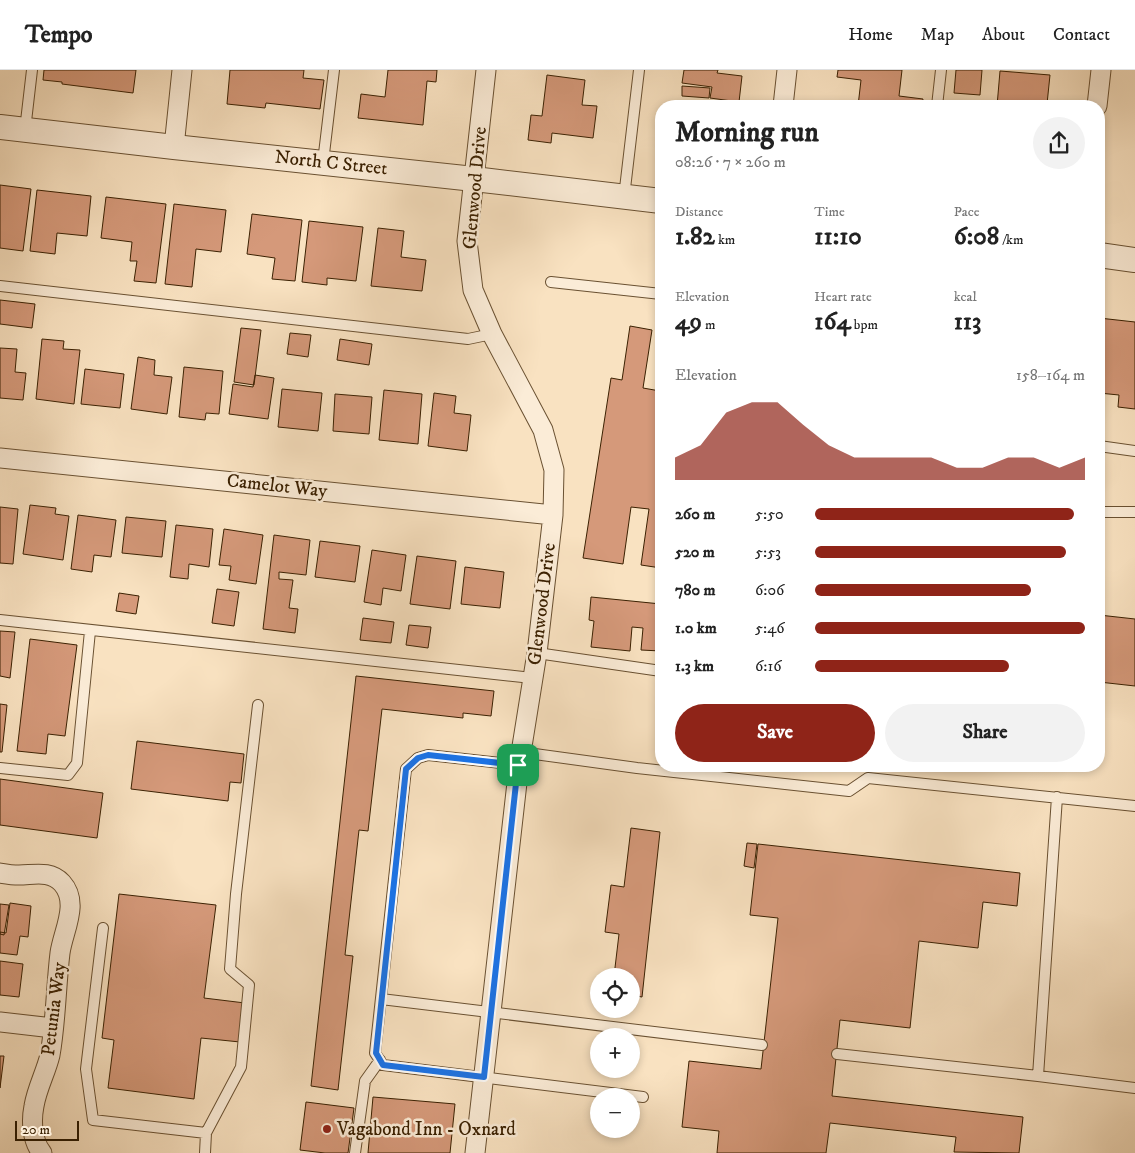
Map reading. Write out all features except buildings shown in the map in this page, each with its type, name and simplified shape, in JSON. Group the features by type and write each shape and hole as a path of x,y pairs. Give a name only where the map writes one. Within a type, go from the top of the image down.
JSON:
{"street":[{"path":"174,147 182,70"},
{"name":"Glenwood Drive","path":"475,1153 519,758 537,654 553,515 554,470 543,430 492,334 474,290 467,241 486,70"},
{"path":"784,100 787,70"},
{"path":"1097,100 1101,70"},
{"name":"North C Street","path":"0,127 655,200"},
{"path":"1105,256 1135,260"},
{"name":"Camelot Way","path":"0,458 553,515"},
{"name":"Petunia Way","path":"0,873 51,875 62,883 67,892 70,908 69,924 60,951 50,1054 34,1105 33,1131 40,1151"},
{"path":"0,1022 53,1028"}],"lane":[{"path":"25,130 32,70"},
{"path":"323,162 334,70"},
{"path":"624,197 639,70"},
{"path":"938,100 941,70"},
{"path":"551,282 655,293"},
{"path":"0,286 468,339 492,334"},
{"path":"1105,447 1135,451"},
{"path":"1105,512 1135,512"},
{"path":"0,620 532,678"},
{"path":"0,768 68,775 77,763 90,631"},
{"path":"537,654 655,670"},
{"path":"205,1153 206,1133 241,1067 249,985 230,969 236,894 258,705"},
{"path":"643,1097 383,1065 376,1053 406,769 418,758 428,755 519,758 655,770"},
{"path":"674,772 849,791 868,778 1135,806"},
{"path":"1038,1076 1057,797"},
{"path":"102,928 86,1070 93,1120 206,1133"},
{"path":"382,999 762,1045"},
{"path":"838,1054 1135,1088"},
{"path":"355,1153 365,1081 380,1060"}],"place":[{"name":"Vagabond Inn - Oxnard","path":"327,1129"}],"route":[{"path":"428,755 518,765 484,1077 383,1065 376,1053 406,769 418,758 428,755"}]}
